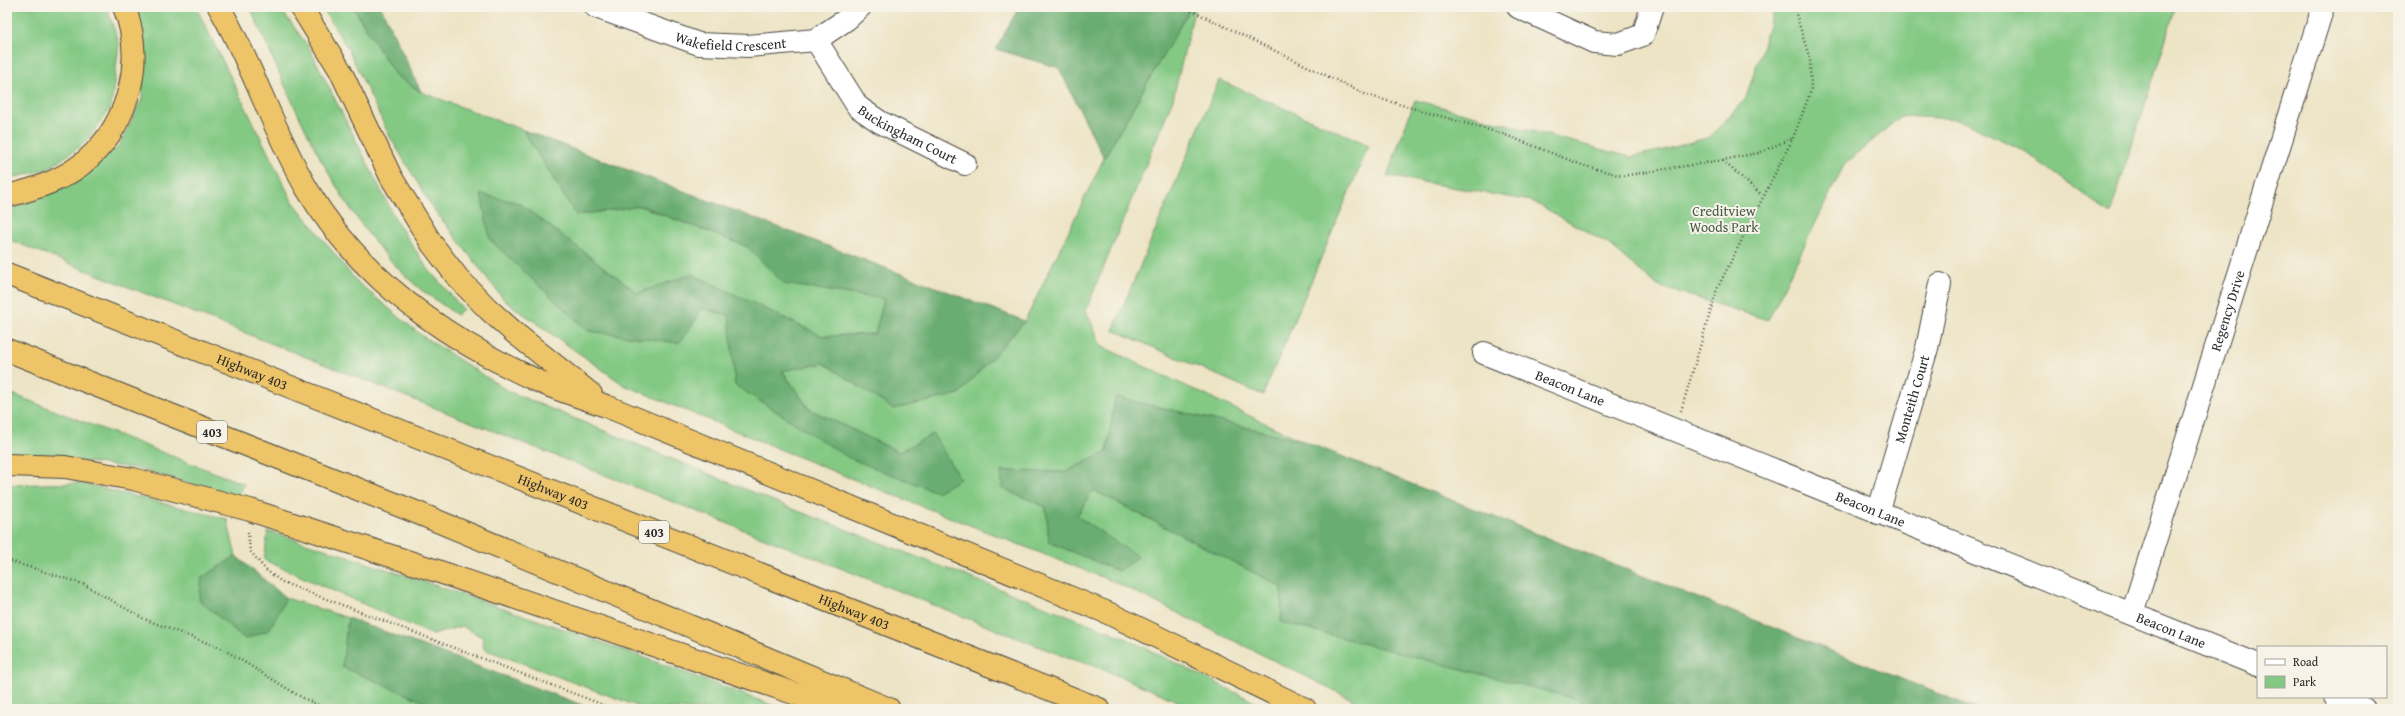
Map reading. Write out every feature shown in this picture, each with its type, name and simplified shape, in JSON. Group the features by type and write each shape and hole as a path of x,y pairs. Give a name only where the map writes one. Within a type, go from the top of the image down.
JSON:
{"highway":[{"path":"7,196 53,182 78,167 89,158 113,129 125,104 134,68 131,32 124,7"},
{"path":"219,7 307,189 358,258 405,301 460,340 539,381 606,406 1108,613 1305,709"},
{"path":"301,7 340,70 391,177 432,244 458,278 516,334 606,406"},
{"name":"Highway 403","path":"7,274 1099,709"},
{"name":"403","path":"7,350 418,513 889,709"},
{"path":"7,465 64,467 133,479 250,510 434,570 840,709"}],"street":[{"name":"Wakefield Crescent","path":"596,7 699,44 748,46 816,40 847,19 860,7"},
{"path":"1518,7 1594,42 1618,44 1643,35 1652,7"},
{"name":"Regency Drive","path":"2132,614 2323,7"},
{"name":"Buckingham Court","path":"816,40 858,107 880,122 965,164"},
{"name":"Monteith Court","path":"1878,513 1927,348 1940,284"},
{"name":"Beacon Lane","path":"1484,353 2257,665"},
{"path":"2337,698 2364,709"}],"path":[{"path":"1184,7 1367,95 1503,134 1582,165 1622,176 1723,160 1758,152 1793,138"},
{"path":"1678,432 1683,402 1717,289 1762,195 1793,138 1811,91 1810,60 1794,7"},
{"path":"1723,160 1762,195"},
{"path":"250,510 248,529 250,551 266,570 282,582 614,709"},
{"path":"7,560 83,584 144,619 223,649 301,696 327,709"}],"green space":[{"path":"7,7 107,7 119,44 111,107 85,143 48,169 7,179"},
{"path":"133,7 196,7 291,199 357,282 421,335 508,391 793,509 1121,636 1269,709 1196,709 1095,666 1068,658 7,239 7,207 15,207 73,184 119,146 142,99 145,42"},
{"path":"250,7 279,7 308,46 398,224 429,270 463,309 457,315 420,289 391,261 365,229 342,195 320,158 301,120"},
{"path":"322,7 353,7 395,75 421,92 523,130 576,215 640,206 748,247 785,284 884,299 875,334 822,336 692,275 638,293 519,203 481,195 588,331 703,309 730,315 735,385 899,452 809,409 782,370 824,363 893,409 959,394 1025,321 1104,158 1191,7 1195,7 1173,99 1086,310 1101,346 1301,440 1115,397 1107,452 1065,472 1002,471 1002,488 1046,507 1049,542 1118,571 1137,557 1077,516 1093,490 1282,587 1580,700 1584,709 1372,709 1117,583 840,474 624,385 505,301 432,207 390,137 348,49"},
{"path":"353,7 381,7 421,92 395,75"},
{"path":"1019,7 1191,7 1104,158 1059,68 996,49"},
{"name":"Creditview Woods Park","path":"1775,7 2176,7 2110,214 2023,150 1957,119 1901,116 1844,165 1768,320 1658,286 1607,243 1532,201 1387,176 1415,100 1630,157 1659,151 1710,137 1746,98"},
{"path":"1219,80 1369,145 1263,395 1113,330"},
{"path":"523,130 1025,321 959,394 893,409 824,363 782,371 809,409 899,452 933,434 960,479 937,492 849,458 735,385 729,315 703,309 679,343 588,331 490,240 481,194 519,203 638,293 692,274 822,336 875,334 884,299 784,284 748,247 641,206 576,215"},
{"path":"7,392 244,484 238,498 140,469 43,456 7,457"},
{"path":"1115,397 1301,440 1977,709 1584,709 1580,700 1281,622 1282,587 1093,490 1077,516 1138,557 1118,571 1049,542 1046,507 1002,488 1001,471 1065,472 1107,452"},
{"path":"81,483 227,519 236,556 202,578 200,600 245,639 269,630 286,598 348,618 343,667 441,709 7,709 7,485"},
{"path":"268,531 526,616 782,709 645,709 484,649 482,637 462,626 433,635 264,560"},
{"path":"236,556 286,598 269,630 245,639 199,600 202,578"},
{"path":"348,618 593,709 441,709 342,667"}]}
